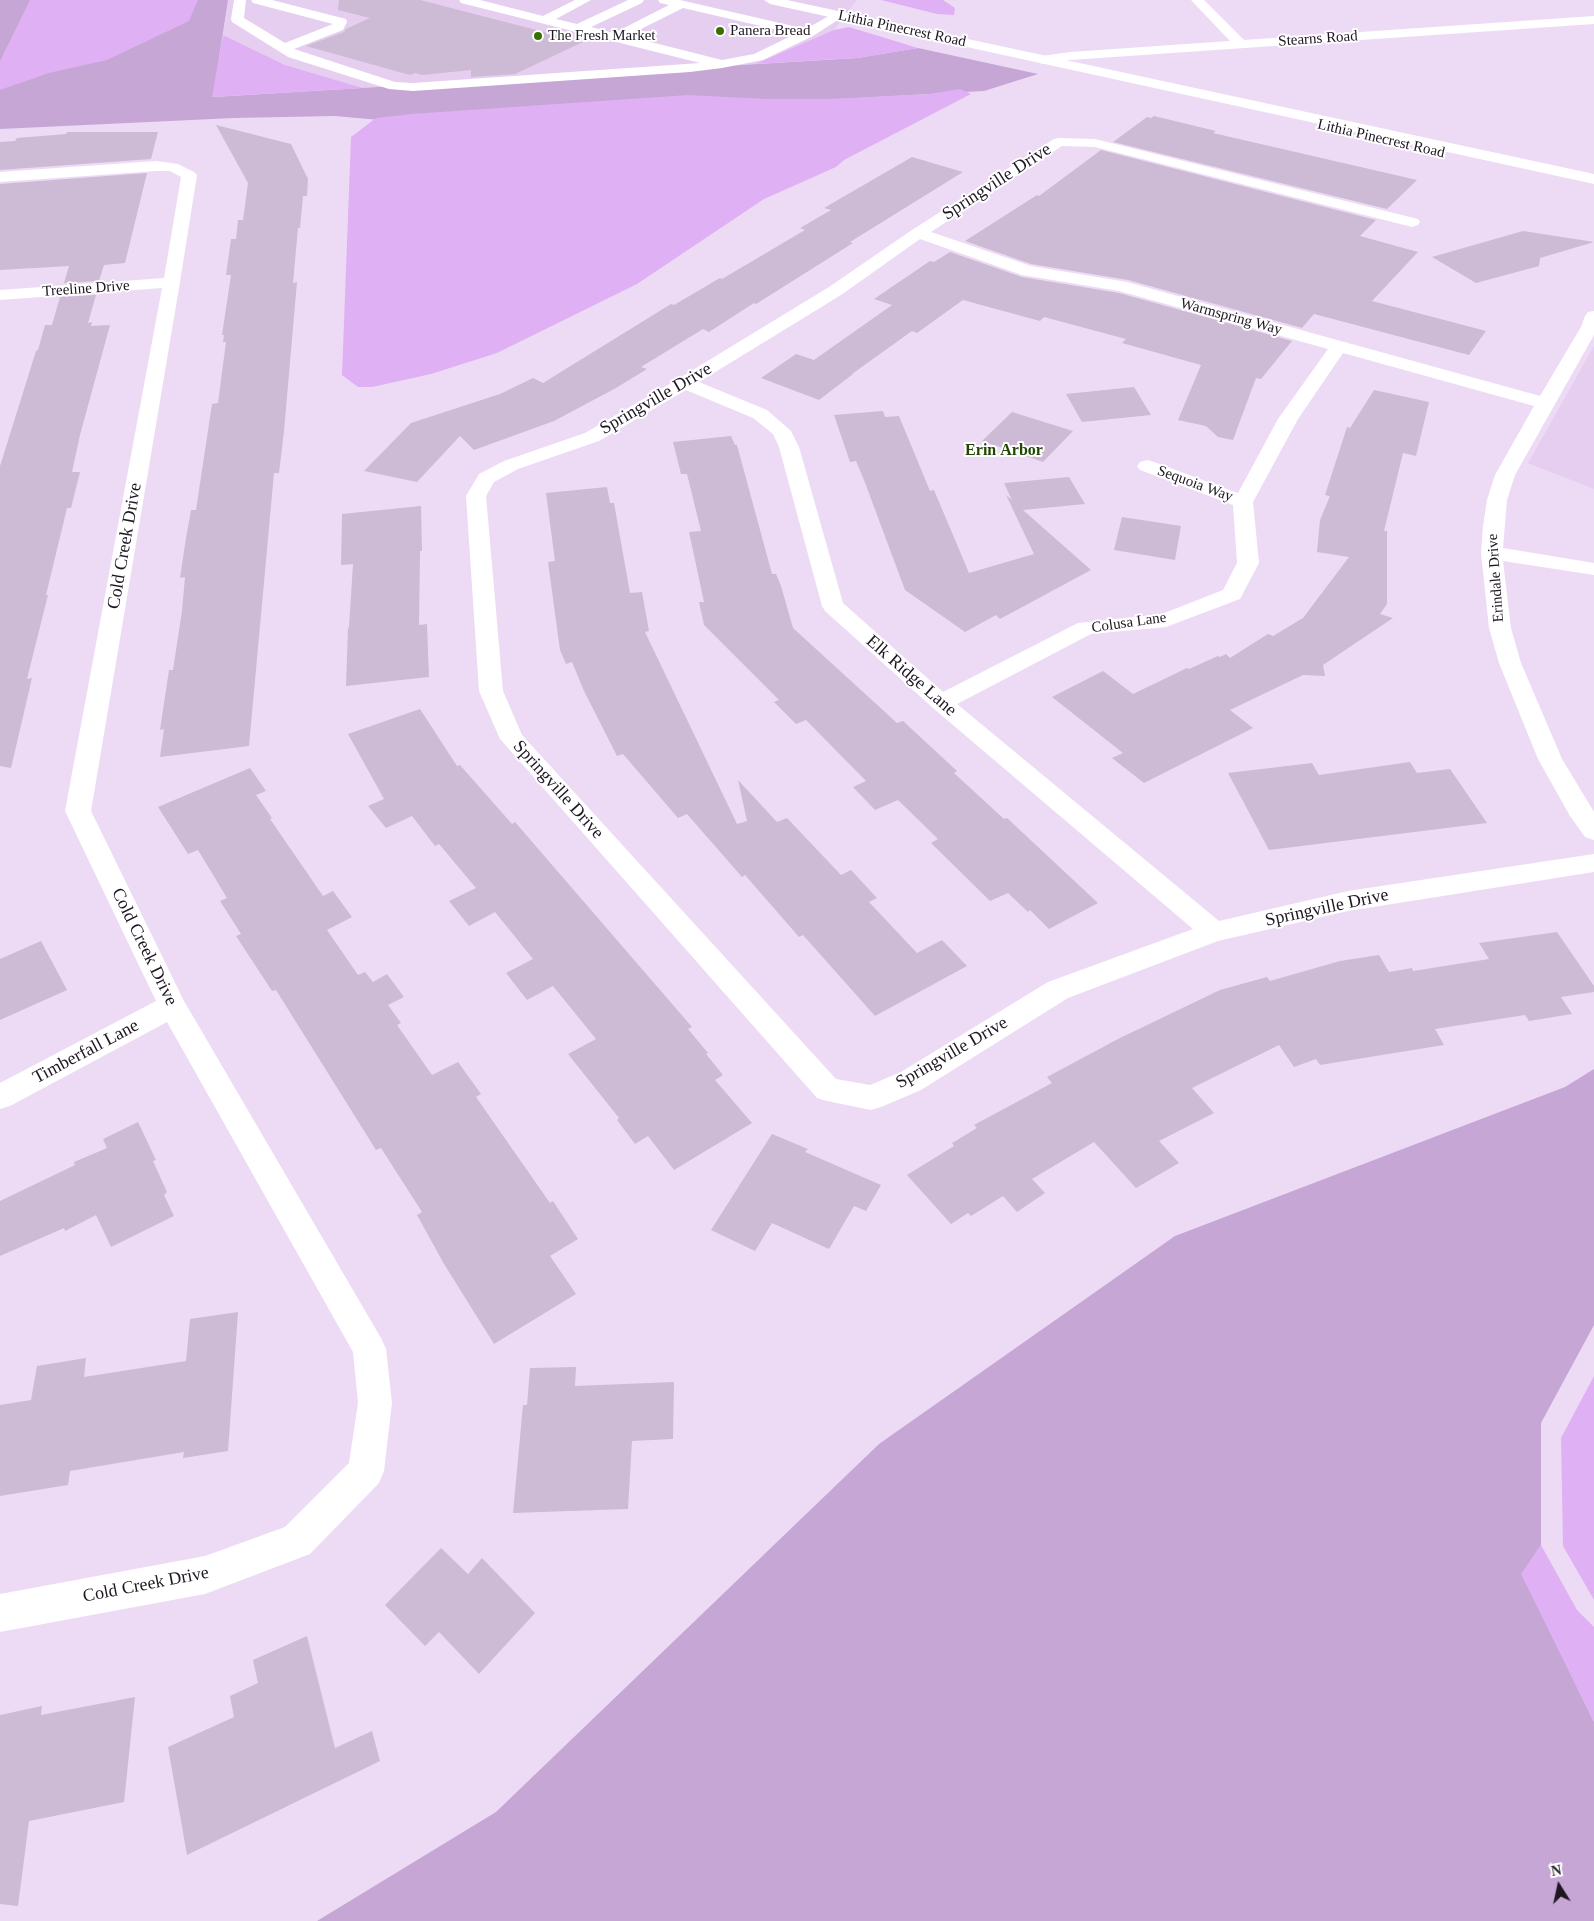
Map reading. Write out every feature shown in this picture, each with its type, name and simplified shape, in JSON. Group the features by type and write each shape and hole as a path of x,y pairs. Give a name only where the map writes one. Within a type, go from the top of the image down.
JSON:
{"street":[{"path":"240,0 237,19 293,54 394,86 413,87 680,69 722,64 758,57 838,16"},
{"path":"257,0 341,22 338,27 284,48"},
{"path":"544,20 585,0"},
{"path":"579,28 638,0"},
{"path":"664,0 808,33"},
{"name":"Lithia Pinecrest Road","path":"770,0 816,3 1042,60 1594,179"},
{"path":"1197,0 1240,44"},
{"path":"473,1 722,64"},
{"name":"Lithia Pinecrest Road","path":"816,3 838,16 976,44"},
{"path":"508,11 524,4"},
{"path":"616,38 681,4"},
{"name":"Stearns Road","path":"1042,60 1070,56 1594,20"},
{"name":"Lithia Pinecrest Road","path":"1167,88 1594,189"},
{"name":"Springville Drive","path":"1412,222 1095,143 1059,142 918,233 835,291 685,383 592,436 495,472 486,478 476,496 491,691 512,740 827,1089 871,1098 911,1081 1058,990 1214,932 1348,902 1594,862"},
{"name":"Cold Creek Drive","path":"0,177 156,166 173,167 189,175 190,179 78,811 172,1006 369,1349 376,1403 366,1471 297,1540 205,1576 0,1613"},
{"name":"Warmspring Way","path":"918,233 1028,271 1121,286 1544,403"},
{"name":"Treeline Drive","path":"0,295 172,282"},
{"name":"Erindale Drive","path":"1590,332 1544,403 1505,475 1497,500 1493,526 1492,553 1500,628 1510,663 1550,759 1579,810 1594,831"},
{"path":"1243,502 1288,419 1339,346"},
{"name":"Elk Ridge Lane","path":"685,383 760,414 781,431 789,447 833,606 941,703 1214,932"},
{"name":"Sequoia Way","path":"1147,466 1243,502"},
{"name":"Colusa Lane","path":"941,703 1086,628 1166,620 1232,594 1248,563 1243,502"},
{"path":"1492,553 1594,569"},
{"name":"Timberfall Lane","path":"0,1097 172,1006"}],"shaded area":[{"path":"0,0 228,0 213,97 857,58 918,48 1038,74 984,91 823,100 379,120 335,116 234,118 0,129"},
{"path":"30,0 198,0 189,21 107,60 49,73 0,90 0,61"},
{"path":"228,0 857,0 834,30 755,64 363,88 285,65 223,35"},
{"path":"881,0 943,0 955,8 954,15 937,14"},
{"path":"849,27 918,48 857,58 755,64 834,30"},
{"path":"223,35 285,65 363,88 212,97"},
{"path":"960,89 971,94 844,160 836,167 764,199 637,284 497,353 431,374 372,387 358,387 342,375 351,137 376,118 688,95 767,99 827,99 929,94"},
{"path":"1594,346 1594,489 1528,463"},
{"path":"1594,1069 1594,1325 1541,1423 1541,1545 1522,1574 1594,1722 1594,1921 317,1921 496,1812 879,1444 1175,1236 1565,1087"},
{"path":"1594,1376 1594,1600 1563,1546 1561,1438"},
{"path":"1541,1545 1577,1610 1594,1627 1594,1722 1521,1574"}],"building":[{"path":"339,0 420,0 583,42 515,74 471,77 471,70 422,75 415,73 410,75 306,46 344,32 346,29 370,18 338,10"},
{"path":"1154,116 1216,131 1213,133 1417,180 1387,209 1113,142 1147,117 1151,118"},
{"path":"216,125 291,144 308,179 307,196 303,196 300,228 298,228 293,283 297,282 284,431 279,473 274,473 249,746 160,757 164,729 160,730 169,670 173,670 182,611 185,577 180,578 186,538 191,510 196,510 212,404 218,403 226,342 223,342 224,335 222,335 231,275 226,275 231,239 236,239 238,220 243,220 248,183"},
{"path":"67,132 158,132 151,159 0,170 0,142 15,141 17,138 66,134"},
{"path":"1101,150 1376,220 1360,236 1418,252 1372,301 1486,331 1469,355 1314,314 1302,328 1128,280 1031,264 965,241 1037,195 1039,196"},
{"path":"912,157 963,172 850,242 853,243 756,304 754,303 709,332 703,329 641,367 647,369 616,388 554,421 474,450 460,436 417,482 364,471 411,423 500,394 498,395 533,378 543,383 671,304 674,305 720,278 722,279 805,230 800,228 831,210 824,208"},
{"path":"147,173 125,263 104,265 99,281 64,283 69,266 0,270 0,184"},
{"path":"1523,231 1594,242 1540,258 1539,266 1476,283 1432,257"},
{"path":"950,252 1022,277 1119,293 1292,341 1261,379 1256,378 1233,440 1218,437 1206,426 1178,420 1201,365 1122,343 1126,339 1044,317 1040,321 963,300 917,333 912,331 819,400 761,378 796,354 814,360 892,305 874,299 930,261 934,262"},
{"path":"96,295 88,323 92,322 91,326 110,325 80,435 72,472 80,472 71,508 67,508 46,595 48,595 27,679 32,678 11,768 0,766 0,466 45,325 52,325 60,297"},
{"path":"1134,387 1151,415 1082,422 1066,394"},
{"path":"1374,390 1429,402 1416,456 1403,453 1384,531 1387,531 1387,604 1380,614 1393,618 1323,665 1325,676 1303,675 1230,710 1253,728 1144,783 1112,758 1123,753 1052,697 1103,671 1133,694 1187,668 1189,669 1218,656 1226,654 1230,658 1268,634 1273,636 1303,618 1349,557 1317,552 1320,520 1330,496 1325,495 1347,427 1350,428"},
{"path":"883,411 885,417 899,416 930,491 934,490 969,573 1034,554 1006,495 1012,500 1004,483 1069,477 1085,504 1023,510 1091,570 1000,619 996,615 965,632 905,590 864,480 856,461 850,462 834,415"},
{"path":"1012,412 1073,431 1043,462 982,441"},
{"path":"731,436 735,445 737,445 772,574 776,574 781,586 793,628 897,723 903,721 957,771 954,773 1004,819 1007,818 1098,903 1049,929 1030,910 1028,912 1008,893 990,901 931,843 938,839 898,800 875,810 853,787 866,781 806,720 796,724 774,702 779,700 704,625 699,602 704,602 689,532 701,531 687,474 681,474 673,442"},
{"path":"607,487 610,503 614,503 630,593 642,592 649,631 645,632 737,824 747,821 738,780 777,822 787,818 841,875 851,870 877,898 869,902 917,953 942,940 967,966 875,1016 803,935 799,937 745,875 742,877 687,814 678,818 623,754 617,756 584,691 572,662 566,664 560,650 548,562 555,561 546,493"},
{"path":"421,506 422,551 420,551 419,625 427,624 429,677 346,686 353,564 341,565 342,514"},
{"path":"1122,517 1181,526 1175,560 1114,550"},
{"path":"420,709 457,766 460,765 512,824 515,822 692,1027 688,1029 723,1075 715,1080 752,1123 674,1170 648,1136 635,1144 617,1120 619,1118 568,1054 596,1039 553,986 527,1000 506,973 533,959 495,912 469,926 449,901 476,888 439,844 435,846 412,816 386,828 368,806 384,799 348,734"},
{"path":"1410,762 1417,773 1450,769 1487,823 1269,850 1228,773 1312,763 1319,775"},
{"path":"250,768 266,791 256,795 272,818 270,819 323,896 333,891 352,917 327,930 358,975 365,972 373,982 387,974 404,997 388,1005 401,1023 397,1025 432,1075 458,1062 481,1094 476,1097 550,1203 553,1201 578,1239 550,1256 576,1294 494,1344 444,1264 417,1215 422,1212 381,1148 376,1150 276,990 272,991 236,936 241,934 220,901 227,898 198,850 188,854 158,807"},
{"path":"1557,932 1594,986 1594,992 1561,997 1572,1014 1529,1021 1525,1015 1435,1029 1444,1045 1320,1065 1316,1059 1294,1067 1279,1045 1192,1088 1214,1113 1159,1141 1179,1163 1136,1188 1094,1142 1032,1179 1045,1193 1017,1212 1003,1196 971,1216 968,1213 951,1224 907,1175 954,1146 952,1143 977,1128 974,1125 1052,1083 1047,1077 1118,1039 1220,990 1267,977 1270,981 1340,961 1379,955 1389,972 1412,968 1413,971 1489,959 1479,943"},
{"path":"41,941 67,990 0,1020 0,959"},
{"path":"138,1122 156,1160 153,1161 167,1192 164,1195 174,1216 111,1247 96,1215 65,1231 64,1228 0,1256 0,1201 75,1165 74,1162 107,1148 103,1139"},
{"path":"772,1134 808,1149 805,1152 881,1185 866,1211 854,1206 829,1249 772,1223 755,1251 711,1230"},
{"path":"238,1312 228,1451 183,1458 184,1452 70,1471 68,1485 0,1496 0,1405 31,1400 37,1366 86,1358 84,1377 186,1361 190,1319"},
{"path":"576,1367 575,1386 674,1382 673,1439 632,1441 628,1509 513,1513 523,1405 527,1405 530,1368"},
{"path":"441,1548 468,1574 482,1558 535,1613 479,1674 439,1632 425,1646 385,1605"},
{"path":"307,1636 335,1748 372,1731 380,1761 187,1855 168,1747 234,1717 230,1696 258,1683 253,1660"},
{"path":"135,1697 124,1802 29,1821 18,1906 0,1904 0,1715 42,1706 41,1715"}],"place":[{"name":"Panera Bread","path":"720,31"},
{"name":"The Fresh Market","path":"538,36"}],"district":[{"name":"Erin Arbor","path":"1004,451"}]}
